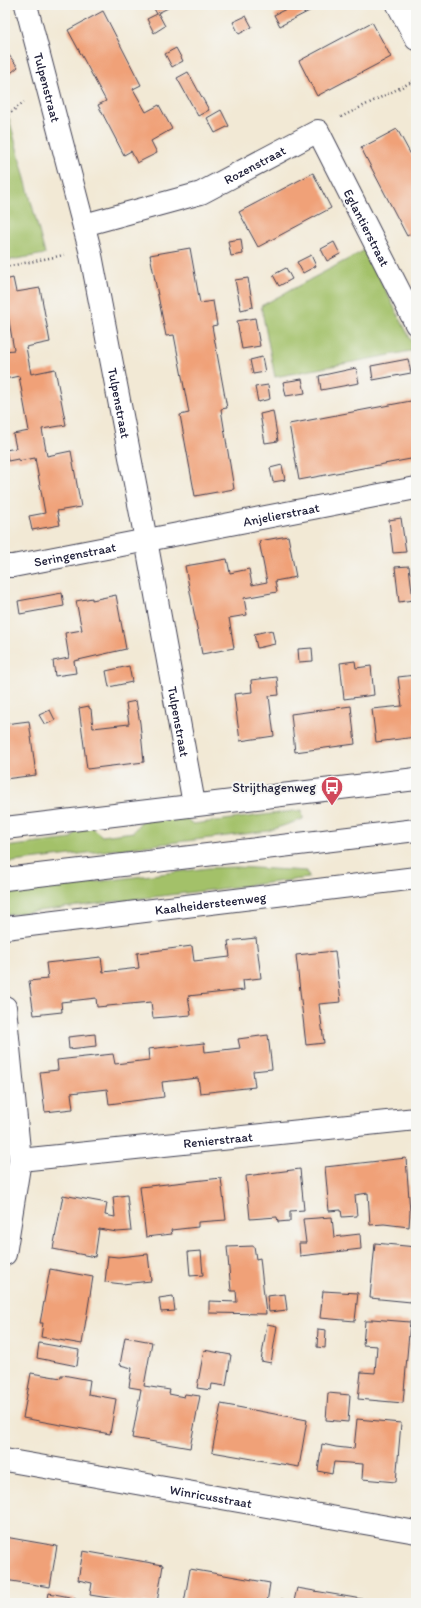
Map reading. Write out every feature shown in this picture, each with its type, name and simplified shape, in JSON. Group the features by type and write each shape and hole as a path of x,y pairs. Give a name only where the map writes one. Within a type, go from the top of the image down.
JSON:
{"street":[{"name":"Tulpenstraat","path":"26,5 90,250 146,540 194,804"},
{"path":"398,5 416,39"},
{"name":"Rozenstraat","path":"84,225 201,193 318,131"},
{"name":"Eglantierstraat","path":"318,131 416,324"},
{"name":"Anjelierstraat","path":"146,540 416,488"},
{"name":"Seringenstraat","path":"5,566 13,566 146,540"},
{"path":"5,828 194,804 416,779"},
{"path":"5,879 416,830"},
{"name":"Kaalheidersteenweg","path":"5,928 416,878"},
{"path":"5,1007 20,1160 5,1254"},
{"name":"Renierstraat","path":"20,1160 416,1120"},
{"name":"Winricusstraat","path":"5,1460 416,1532"}],"path":[{"path":"318,131 329,123 416,80"},
{"path":"5,267 90,250"}],"green space":[{"path":"9,118 45,254 5,261 5,121"},
{"path":"365,250 416,350 275,377 261,306"},
{"path":"302,810 303,819 268,831 5,863 5,847 71,839 81,825 89,825 102,836 133,832 143,819 179,813 193,824"},
{"path":"236,867 307,871 309,878 5,915 5,893 208,868"}],"building":[{"path":"152,5 166,5 168,8 158,13 165,26 154,33 147,19 157,14"},
{"path":"294,5 321,5 280,26 274,15"},
{"path":"103,11 141,85 133,89 146,112 159,105 172,129 151,141 157,153 137,163 131,151 124,155 98,105 106,101 68,30"},
{"path":"246,16 252,27 239,34 233,22"},
{"path":"372,22 391,57 317,96 299,61"},
{"path":"176,48 183,61 172,67 165,54"},
{"path":"5,50 18,67 5,78"},
{"path":"188,72 209,110 198,116 177,78"},
{"path":"221,110 229,126 215,133 207,118"},
{"path":"397,129 416,164 416,231 407,236 361,148"},
{"path":"313,173 331,208 258,247 239,212"},
{"path":"241,239 243,254 231,256 228,241"},
{"path":"334,242 340,254 327,261 321,249"},
{"path":"190,248 200,303 213,301 217,325 212,326 227,408 221,409 234,489 195,496 180,415 189,413 174,335 166,336 150,255"},
{"path":"311,255 316,266 303,273 297,262"},
{"path":"286,268 292,279 279,286 273,275"},
{"path":"13,278 16,292 40,288 50,342 26,347 31,374 55,369 66,425 42,429 47,456 71,451 81,507 57,511 60,525 32,530 29,516 45,513 35,458 8,461 6,450 16,448 13,434 29,431 19,376 5,379 5,351 14,350 5,298 5,280"},
{"path":"248,278 253,307 241,310 235,280"},
{"path":"255,318 260,346 242,349 237,321"},
{"path":"262,357 265,372 253,374 250,360"},
{"path":"408,359 411,373 373,380 371,366"},
{"path":"356,368 359,383 321,390 319,376"},
{"path":"302,379 305,393 286,396 283,382"},
{"path":"268,385 270,399 258,402 255,387"},
{"path":"416,400 416,458 299,480 289,424"},
{"path":"273,411 278,441 265,443 260,414"},
{"path":"282,465 285,480 273,482 270,468"},
{"path":"401,518 406,552 393,553 389,520"},
{"path":"288,536 296,577 275,581 277,592 244,598 247,615 229,618 234,648 202,654 185,566 227,559 230,573 249,569 252,585 267,582 259,541"},
{"path":"409,566 413,600 399,602 395,567"},
{"path":"62,593 64,606 20,614 18,601"},
{"path":"116,595 126,649 74,661 76,673 55,676 53,661 69,658 65,633 82,630 76,601 92,598 92,600"},
{"path":"272,630 275,644 257,648 254,634"},
{"path":"312,648 313,661 299,662 298,649"},
{"path":"355,661 356,668 371,666 374,695 344,699 340,663"},
{"path":"129,666 132,682 109,687 106,671"},
{"path":"416,675 416,737 376,742 372,709 402,706 398,677"},
{"path":"277,677 279,695 269,696 274,736 240,741 234,694 252,692 251,680"},
{"path":"136,701 144,762 87,769 79,708 89,706 91,709 93,728 129,724 126,703"},
{"path":"351,706 355,744 295,752 291,714"},
{"path":"50,710 55,720 45,725 39,715"},
{"path":"29,721 36,775 5,779 5,724"},
{"path":"256,938 261,978 243,980 244,990 188,996 191,1015 153,1018 151,1002 97,1007 96,998 61,1002 62,1012 34,1015 29,981 48,979 46,963 101,957 103,972 139,968 137,953 192,946 194,961 230,957 228,941"},
{"path":"335,951 341,1002 319,1004 324,1043 306,1045 296,955"},
{"path":"95,1034 96,1046 69,1049 68,1037"},
{"path":"268,1035 272,1069 253,1071 255,1087 200,1093 198,1078 162,1082 164,1097 109,1104 107,1089 71,1093 73,1109 45,1112 40,1072 58,1070 57,1060 113,1054 115,1064 149,1060 148,1049 204,1043 205,1052 240,1048 238,1039"},
{"path":"406,1158 410,1212 409,1227 384,1224 370,1225 368,1193 355,1195 357,1216 342,1217 341,1210 329,1211 325,1167"},
{"path":"300,1169 304,1210 290,1211 290,1221 278,1222 277,1217 250,1219 246,1176"},
{"path":"221,1178 226,1220 198,1222 198,1227 171,1230 172,1234 146,1237 140,1187"},
{"path":"63,1195 107,1203 105,1215 115,1217 113,1197 127,1195 131,1231 117,1232 99,1229 95,1257 53,1249"},
{"path":"332,1217 334,1237 360,1234 361,1249 300,1256 299,1243 306,1243 303,1219"},
{"path":"375,1243 416,1247 411,1302 370,1298"},
{"path":"254,1246 256,1259 260,1258 266,1314 209,1313 209,1301 237,1302 236,1291 231,1291 227,1247"},
{"path":"201,1251 203,1275 190,1276 188,1252"},
{"path":"148,1254 151,1281 122,1284 105,1282 108,1256 118,1257"},
{"path":"50,1269 93,1277 82,1344 41,1337 43,1323 40,1323"},
{"path":"323,1291 358,1293 355,1321 320,1318"},
{"path":"285,1294 287,1310 269,1312 267,1296"},
{"path":"173,1296 175,1311 161,1312 159,1298"},
{"path":"372,1319 410,1322 403,1403 358,1399 361,1372 375,1373 377,1346 363,1345 365,1321 372,1321"},
{"path":"267,1324 277,1326 271,1363 261,1361"},
{"path":"318,1329 326,1330 325,1348 317,1347"},
{"path":"125,1337 152,1342 144,1386 170,1390 169,1394 184,1397 185,1394 200,1396 190,1448 132,1438 141,1389 129,1387 132,1368 120,1365"},
{"path":"39,1343 79,1350 77,1366 37,1358"},
{"path":"204,1350 231,1355 226,1386 212,1384 211,1390 197,1388"},
{"path":"31,1373 61,1378 61,1375 63,1375 90,1380 88,1394 116,1399 110,1434 23,1418"},
{"path":"328,1393 350,1395 348,1422 326,1420"},
{"path":"221,1404 307,1420 299,1467 212,1452"},
{"path":"357,1419 401,1423 396,1482 362,1479 363,1464 334,1462 332,1474 318,1471 322,1444 354,1449"},
{"path":"5,1537 57,1546 50,1587 5,1580"},
{"path":"83,1551 163,1565 157,1603 139,1603 90,1595 92,1583 78,1580"},
{"path":"190,1569 270,1583 267,1603 184,1603"},
{"path":"297,1588 379,1603 280,1603 281,1599 294,1601"},
{"path":"49,1593 75,1598 75,1603 47,1603"}],"place":[{"name":"Strijthagenweg","path":"332,806"}]}
